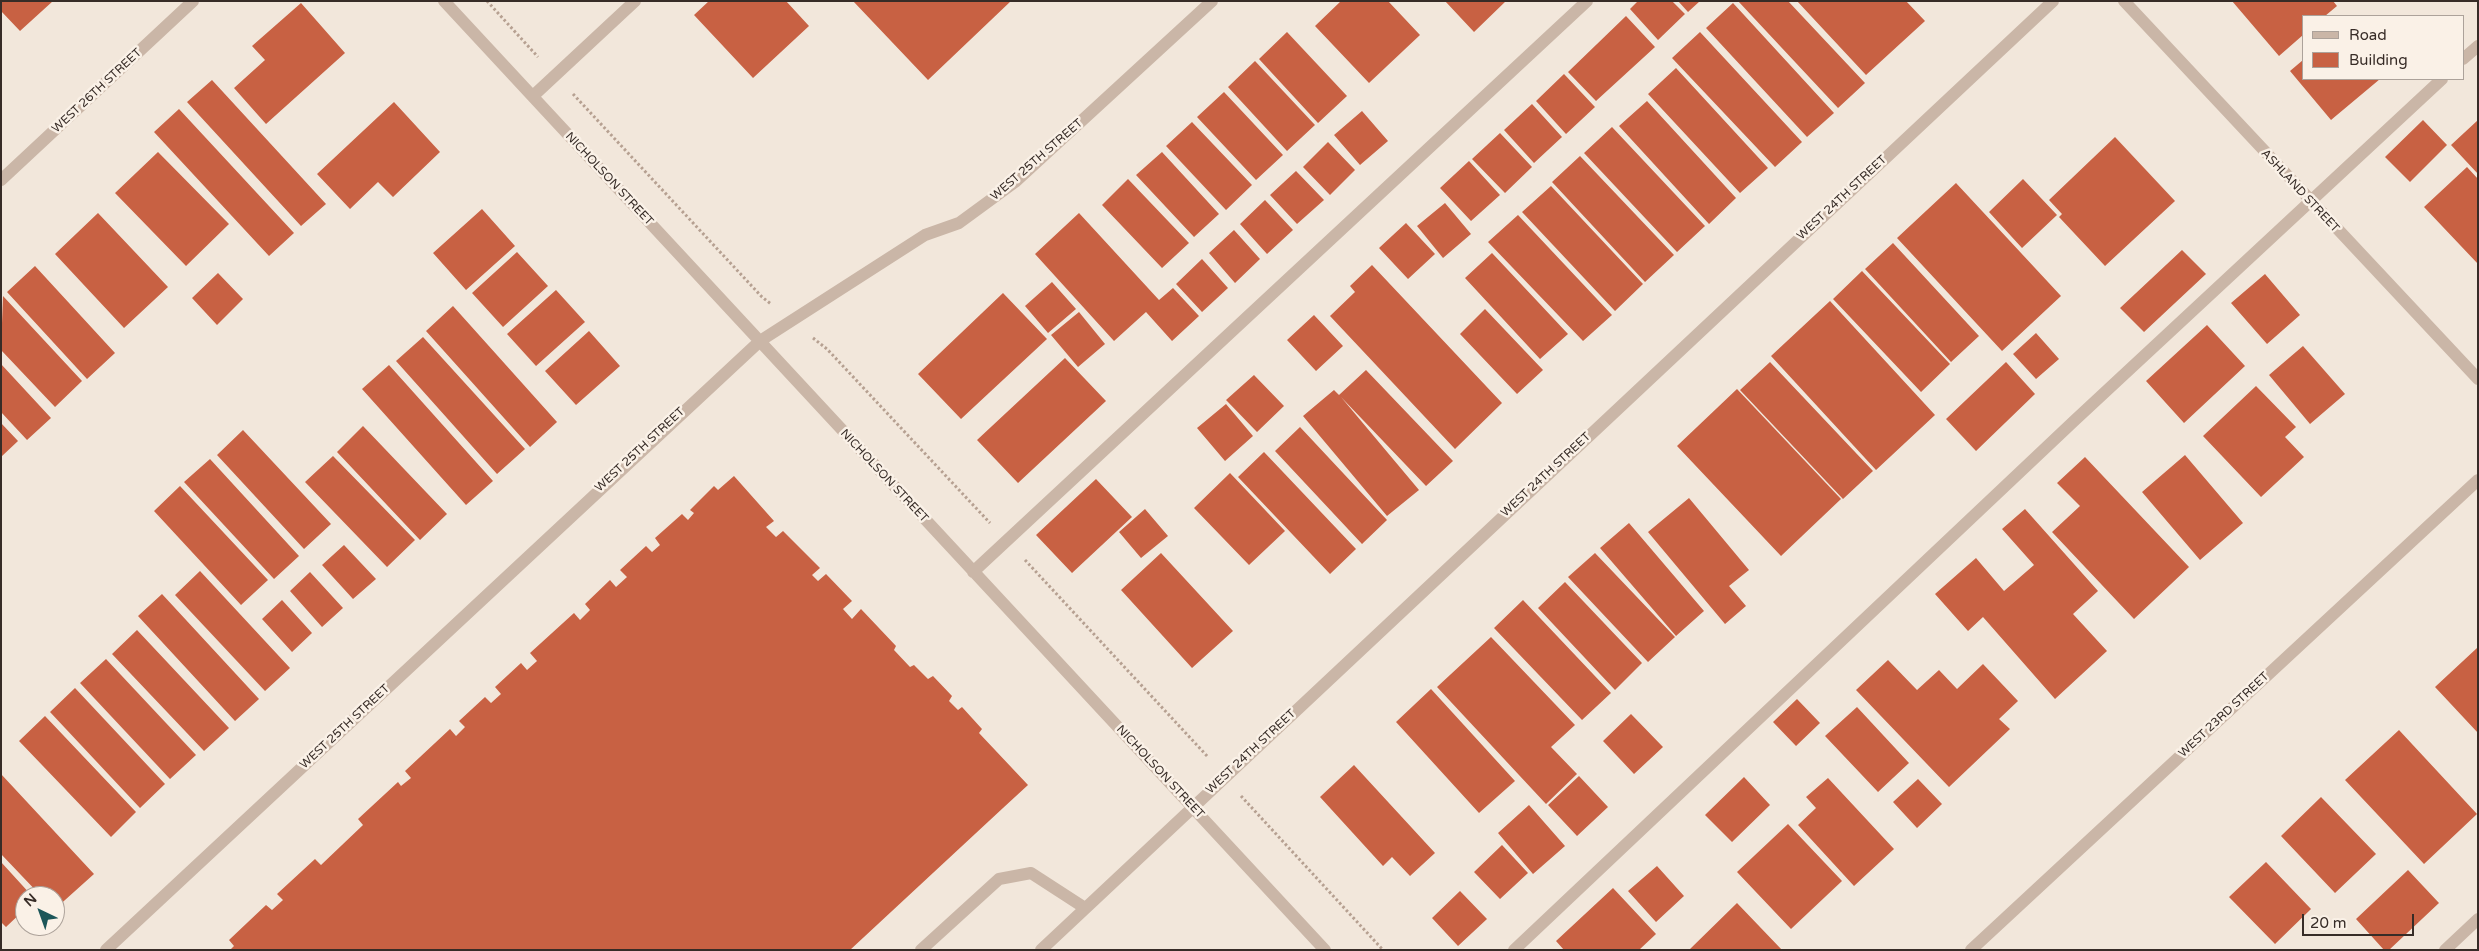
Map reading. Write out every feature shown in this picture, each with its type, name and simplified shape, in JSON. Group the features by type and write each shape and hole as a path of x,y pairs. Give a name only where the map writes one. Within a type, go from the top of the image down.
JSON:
{"street":[{"name":"WEST 26TH STREET","path":"1,180 193,1"},
{"name":"NICHOLSON STREET","path":"444,1 1326,950"},
{"path":"533,96 635,1"},
{"name":"WEST 25TH STREET","path":"106,950 760,341 798,314 925,235 959,223 1015,182 1212,1"},
{"path":"973,572 1587,1"},
{"name":"WEST 24TH STREET","path":"1041,950 2053,1"},
{"name":"ASHLAND STREET","path":"2124,1 2309,202 2478,379"},
{"path":"2464,58 2478,46"},
{"path":"1514,950 1734,740 2441,80"},
{"name":"WEST 23RD STREET","path":"1971,950 2478,480"},
{"path":"921,950 999,878 1031,873 1085,908"},
{"path":"2446,950 2478,919"}],"path":[{"path":"487,1 540,59"},
{"path":"571,93 762,297 771,304"},
{"path":"810,336 827,349 994,527"},
{"path":"1021,556 1207,756"},
{"path":"1243,798 1383,950"}],"building":[{"path":"1,1 53,1 20,31 1,11"},
{"path":"709,1 786,1 809,26 753,78 694,15"},
{"path":"853,1 1011,1 928,80"},
{"path":"1341,1 1388,1 1420,35 1369,83 1315,26"},
{"path":"1445,1 1506,1 1474,32"},
{"path":"1638,1 1672,1 1685,14 1658,40 1630,9"},
{"path":"1678,1 1700,1 1688,12"},
{"path":"1738,1 1788,1 1865,83 1838,108"},
{"path":"1797,1 1906,1 1925,21 1866,75"},
{"path":"2232,1 2333,1 2337,6 2326,15 2302,15 2302,36 2279,56"},
{"path":"301,3 345,53 266,124 234,88 265,60 252,46"},
{"path":"1733,3 1834,113 1807,137 1706,28"},
{"path":"1626,16 1655,47 1596,101 1568,72"},
{"path":"1287,32 1347,96 1318,123 1259,59"},
{"path":"1700,32 1802,142 1775,167 1672,58"},
{"path":"1255,61 1315,125 1287,151 1228,87"},
{"path":"2302,61 2302,80 2379,80 2331,120 2290,71"},
{"path":"1676,68 1768,168 1740,193 1648,94"},
{"path":"1564,74 1595,107 1566,134 1536,101"},
{"path":"212,80 326,204 301,226 187,102"},
{"path":"1224,92 1283,155 1256,180 1197,117"},
{"path":"1647,101 1736,198 1709,224 1619,126"},
{"path":"394,102 440,152 393,197 378,182 350,209 317,174"},
{"path":"1532,104 1562,137 1534,163 1504,130"},
{"path":"179,109 294,233 269,256 154,132"},
{"path":"1362,111 1388,141 1360,165 1334,135"},
{"path":"2423,120 2447,145 2410,182 2385,157"},
{"path":"2478,120 2478,174 2451,145"},
{"path":"1192,122 1252,185 1226,210 1166,146"},
{"path":"1612,127 1705,226 1677,252 1584,153"},
{"path":"1500,133 1532,167 1505,193 1472,159"},
{"path":"2115,137 2175,201 2105,266 2059,217 2062,214 2049,200"},
{"path":"1328,142 1355,170 1330,195 1303,167"},
{"path":"158,152 229,224 186,266 115,193"},
{"path":"1162,152 1219,214 1194,237 1136,175"},
{"path":"1580,156 1674,255 1645,282 1552,182"},
{"path":"1469,161 1500,195 1471,221 1440,188"},
{"path":"2467,167 2478,179 2478,264 2424,207"},
{"path":"1296,171 1324,200 1297,224 1270,195"},
{"path":"1128,179 1189,243 1162,268 1102,205"},
{"path":"2023,179 2057,215 2022,248 1989,212"},
{"path":"1956,183 2061,296 2002,351 1897,238"},
{"path":"1551,186 1643,284 1615,311 1522,212"},
{"path":"1265,200 1293,230 1267,254 1240,224"},
{"path":"1445,203 1471,234 1443,258 1417,226"},
{"path":"482,209 515,246 466,290 433,253"},
{"path":"98,213 168,287 124,328 55,254"},
{"path":"1079,213 1159,300 1173,288 1199,316 1172,341 1146,312 1114,341 1035,254"},
{"path":"1518,215 1612,315 1583,341 1488,242"},
{"path":"1406,223 1435,254 1408,279 1379,248"},
{"path":"1234,230 1260,259 1235,283 1209,253"},
{"path":"1893,243 1979,336 1951,362 1865,269"},
{"path":"2182,250 2206,274 2144,332 2120,308"},
{"path":"517,252 548,286 503,327 472,293"},
{"path":"1492,253 1568,334 1540,359 1465,278"},
{"path":"1202,259 1228,288 1202,312 1176,284"},
{"path":"1372,265 1502,403 1455,449 1330,316 1355,292 1350,286"},
{"path":"35,266 115,353 87,379 7,292"},
{"path":"1862,271 1950,364 1921,392 1833,299"},
{"path":"218,273 243,299 217,325 192,298"},
{"path":"2265,274 2300,315 2267,344 2231,303"},
{"path":"1052,282 1076,309 1048,333 1025,306"},
{"path":"556,290 585,322 536,366 507,334"},
{"path":"1003,293 1047,339 961,419 918,374"},
{"path":"3,296 82,381 55,407 1,350"},
{"path":"1830,301 1935,415 1876,470 1771,356"},
{"path":"453,306 557,422 530,447 426,331"},
{"path":"1485,309 1543,370 1517,394 1460,334"},
{"path":"1079,312 1105,344 1078,367 1051,335"},
{"path":"1314,315 1343,346 1316,371 1287,340"},
{"path":"2207,325 2245,366 2184,423 2146,381"},
{"path":"589,331 620,366 576,405 545,371"},
{"path":"2036,333 2059,359 2036,379 2013,354"},
{"path":"423,337 525,449 497,474 396,361"},
{"path":"2303,346 2345,394 2310,424 2269,375"},
{"path":"1065,358 1106,401 1018,483 977,440"},
{"path":"1770,362 1873,471 1843,499 1740,390"},
{"path":"2006,362 2035,394 1976,451 1946,419"},
{"path":"1,364 51,418 27,440 1,412"},
{"path":"389,365 493,481 466,505 362,389"},
{"path":"1366,370 1453,461 1426,486 1341,397 1419,490 1387,516 1303,416 1334,390 1339,395"},
{"path":"1254,375 1284,406 1257,432 1226,400"},
{"path":"2256,386 2296,427 2285,437 2304,457 2261,497 2203,436"},
{"path":"1737,389 1841,499 1781,556 1677,446"},
{"path":"1226,404 1253,436 1225,461 1197,428"},
{"path":"1,423 18,441 1,457"},
{"path":"363,426 447,514 420,540 337,452"},
{"path":"1300,427 1387,520 1362,544 1275,451"},
{"path":"243,430 331,524 304,549 217,455"},
{"path":"1264,452 1356,549 1330,574 1238,477"},
{"path":"2185,455 2243,523 2200,560 2142,492"},
{"path":"333,456 415,540 387,567 305,482"},
{"path":"2085,457 2189,567 2134,619 2052,532 2080,506 2057,483"},
{"path":"210,459 299,556 274,579 184,482"},
{"path":"1230,473 1285,531 1249,565 1194,508"},
{"path":"734,476 774,521 766,527 776,537 783,531 820,568 812,575 818,581 826,574 852,601 843,609 852,619 861,609 896,646 894,650 910,667 914,665 928,679 933,676 952,696 949,701 958,710 962,707 982,729 979,733 1028,785 850,950 230,950 234,946 229,940 266,905 272,910 283,900 277,894 315,859 321,865 363,825 358,819 398,782 401,786 411,778 405,771 450,729 456,736 465,727 459,721 485,697 491,703 501,694 495,687 521,663 527,670 537,661 530,653 574,613 580,620 590,610 585,604 610,580 616,587 627,577 620,570 646,546 652,552 660,545 655,538 682,514 688,520 694,513 690,510 714,486 718,490"},
{"path":"1096,479 1132,517 1072,573 1036,535"},
{"path":"180,486 268,580 241,605 154,511"},
{"path":"1689,498 1749,570 1729,586 1746,606 1725,624 1648,532"},
{"path":"1145,509 1168,536 1141,558 1119,532"},
{"path":"2025,509 2098,591 2073,614 2107,651 2055,699 1983,617 1968,631 1935,594 1976,558 2004,591 2034,565 2002,529"},
{"path":"1629,523 1704,611 1676,636 1600,548"},
{"path":"344,545 376,579 353,599 322,565"},
{"path":"1161,553 1233,631 1192,668 1121,590"},
{"path":"1595,553 1675,637 1648,662 1568,577"},
{"path":"200,571 290,668 265,691 175,595"},
{"path":"310,572 343,608 322,627 290,591"},
{"path":"1565,582 1642,663 1615,690 1538,608"},
{"path":"162,594 259,699 235,721 138,616"},
{"path":"282,600 312,633 292,652 262,619"},
{"path":"1523,600 1611,693 1582,720 1494,628"},
{"path":"137,630 229,728 204,751 112,654"},
{"path":"1491,637 1575,725 1551,747 1577,774 1546,804 1437,687"},
{"path":"2478,649 2478,733 2435,687"},
{"path":"106,659 196,755 170,779 80,683"},
{"path":"1888,660 1917,690 1939,670 1957,689 1983,664 2018,701 1999,719 2010,729 1949,787 1856,690"},
{"path":"75,688 165,784 140,808 50,712"},
{"path":"1431,689 1515,781 1479,813 1396,722"},
{"path":"1797,699 1820,723 1796,746 1773,722"},
{"path":"1857,707 1909,763 1878,792 1825,736"},
{"path":"1631,714 1663,747 1634,774 1603,741"},
{"path":"45,716 136,812 111,837 19,741"},
{"path":"2399,730 2477,814 2424,864 2345,780"},
{"path":"1354,765 1435,853 1410,876 1392,857 1383,866 1320,797"},
{"path":"1,774 94,874 65,900 65,886 31,886 1,854"},
{"path":"1579,776 1608,807 1577,836 1548,805"},
{"path":"1744,777 1770,805 1732,842 1705,815"},
{"path":"1828,778 1894,849 1854,886 1798,825 1816,808 1806,797"},
{"path":"1918,779 1942,804 1917,828 1893,802"},
{"path":"2321,797 2376,854 2335,893 2281,836"},
{"path":"1529,805 1565,846 1533,874 1498,833"},
{"path":"1788,824 1842,881 1791,929 1737,872"},
{"path":"1502,845 1528,873 1500,899 1474,872"},
{"path":"1,862 23,886 15,886 15,918 6,927 1,922"},
{"path":"2266,862 2311,909 2275,944 2229,897"},
{"path":"1657,866 1684,896 1656,922 1628,891"},
{"path":"2408,870 2439,903 2389,950 2384,950 2356,919"},
{"path":"1613,888 1656,934 1639,950 1564,950 1556,941"},
{"path":"1460,891 1487,919 1458,946 1432,918"},
{"path":"1737,903 1782,950 1689,950"}]}
